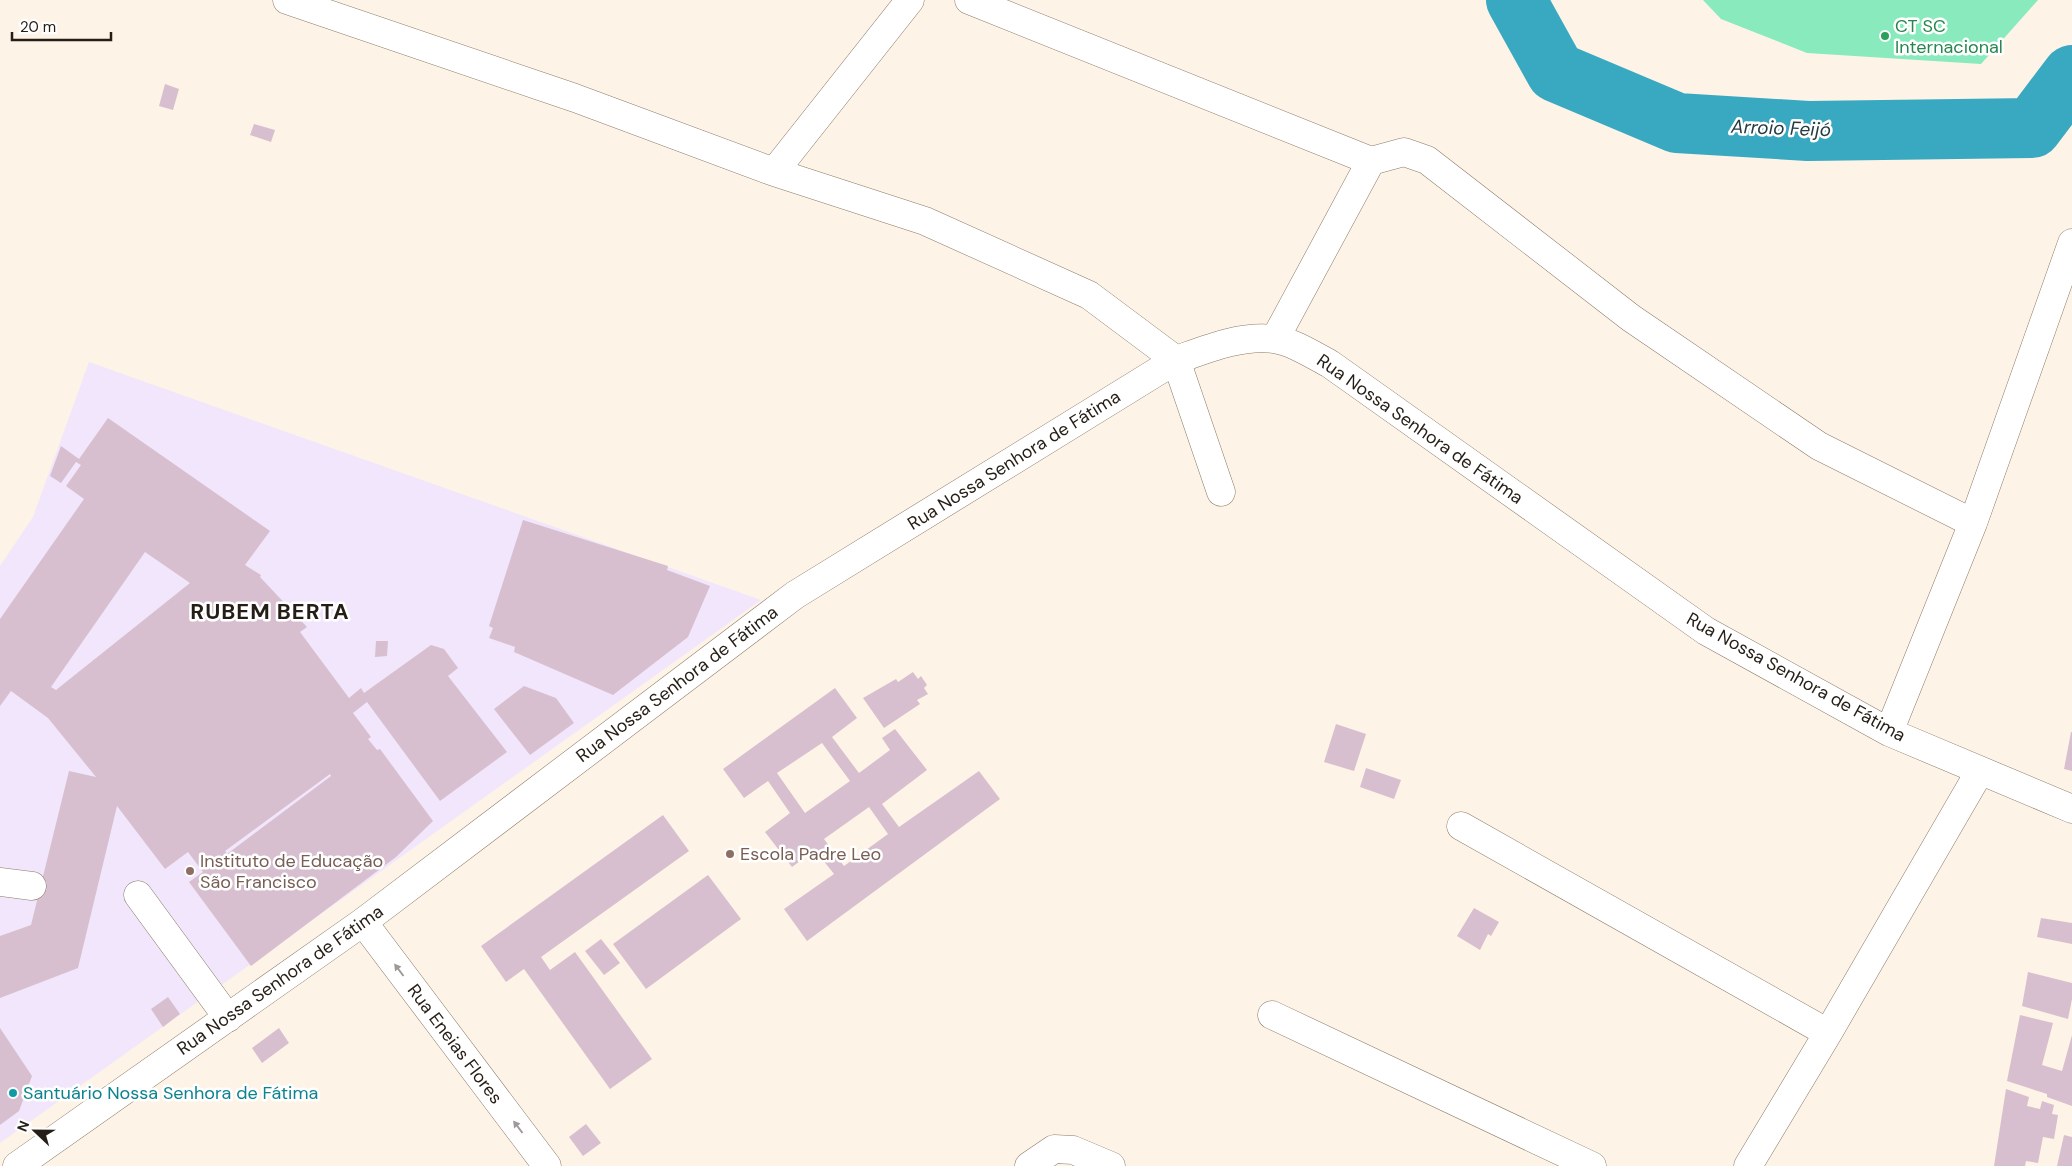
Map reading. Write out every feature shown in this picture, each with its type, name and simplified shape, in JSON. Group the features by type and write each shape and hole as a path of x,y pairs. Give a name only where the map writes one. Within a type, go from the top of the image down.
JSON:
{"street":[{"path":"287,0 576,98 774,172 925,221 1089,295 1176,360 1222,492"},
{"path":"774,172 910,0"},
{"path":"969,0 1371,161 1404,152 1427,160 1631,318 1819,446 1973,523"},
{"path":"1274,339 1371,161"},
{"path":"1889,732 1973,523 2072,243"},
{"name":"Rua Nossa Senhora de Fátima","path":"17,1166 363,922 795,594 1176,360 1216,346 1242,340 1274,339 1302,349 1330,364 1706,631 1889,732 2072,809"},
{"path":"1748,1166 1828,1033 1980,771"},
{"path":"1462,826 1828,1033"},
{"path":"0,882 32,886"},
{"path":"138,895 228,1018"},
{"name":"Rua Eneias Flores","path":"363,922 547,1166"},
{"path":"1272,1015 1592,1166"},
{"path":"1029,1166 1054,1149 1073,1150 1111,1166"}],"shaded area":[{"name":"Instituto de Educação São Francisco","path":"89,362 761,600 0,1143 0,566 33,517"}],"green space":[{"name":"CT SC Internacional","path":"1703,0 2038,0 1981,64 1807,53 1721,19"}],"building":[{"path":"165,84 179,89 173,110 159,106"},
{"path":"254,124 275,130 271,142 250,135"},
{"path":"108,418 270,531 245,565 261,575 260,577 307,627 300,632 349,698 361,688 364,693 431,645 444,649 458,668 448,676 507,752 440,801 367,702 353,713 371,737 368,739 377,750 380,749 433,821 396,857 251,966 189,882 203,872 188,852 165,869 117,806 78,968 0,998 0,936 31,925 69,771 96,777 48,718 11,691 0,706 0,619 84,499 66,486 81,465 76,462 61,483 50,476 61,446 79,459","holes":["145,552 190,583 56,690 51,687","330,774 331,776 227,854 225,851"]},
{"path":"523,520 668,566 667,570 710,586 688,637 613,695 514,652 515,647 489,638 493,628 489,626"},
{"path":"376,641 388,641 387,656 375,657"},
{"path":"913,672 918,679 921,676 927,685 924,688 928,694 917,700 920,704 884,728 863,698 896,679 898,682"},
{"path":"524,686 556,698 574,723 530,755 494,709"},
{"path":"835,688 857,718 832,737 859,773 890,750 882,738 895,729 927,770 882,804 899,827 979,771 1000,799 807,941 784,909 834,874 815,850 792,867 765,832 790,813 768,781 744,798 723,769","holes":["822,743 850,781 805,813 777,773","869,807 888,834 844,866 824,839"]},
{"path":"1336,724 1366,734 1354,771 1324,762"},
{"path":"2072,732 2072,771 2064,769"},
{"path":"1366,768 1401,780 1394,799 1360,787"},
{"path":"663,815 689,851 541,957 550,970 575,952 652,1059 610,1089 524,969 506,982 481,946"},
{"path":"708,875 741,919 646,989 613,944"},
{"path":"1474,908 1499,922 1491,936 1488,934 1480,950 1457,936"},
{"path":"2041,918 2072,923 2072,944 2037,937"},
{"path":"601,939 620,963 604,975 585,951"},
{"path":"2028,972 2072,983 2072,999 2068,1019 2022,1006"},
{"path":"168,997 180,1014 163,1027 151,1009"},
{"path":"2020,1015 2053,1023 2042,1065 2062,1071 2072,1035 2072,1106 2047,1097 2047,1094 2007,1081"},
{"name":"Santuário Nossa Senhora de Fátima","path":"0,1028 32,1076 19,1111 0,1125"},
{"path":"279,1028 289,1043 262,1063 252,1048"},
{"path":"2006,1089 2029,1097 2027,1106 2040,1109 2042,1101 2054,1105 2052,1114 2058,1115 2054,1139 2043,1137 2038,1163 2026,1161 2025,1166 1994,1166"},
{"path":"586,1124 601,1143 583,1156 569,1137"},
{"path":"2064,1135 2072,1137 2072,1166 2057,1166"}],"waterway":[{"name":"Arroio Feijó","path":"1516,0 1556,72 1677,123 1808,131 2032,128 2072,75"}],"place":[{"name":"CT SC Internacional","path":"1885,36"},
{"name":"Escola Padre Leo","path":"730,854"},
{"name":"Instituto de Educação São Francisco","path":"190,871"},
{"name":"Santuário Nossa Senhora de Fátima","path":"13,1093"}],"district":[{"name":"RUBEM BERTA","path":"270,611"}]}
